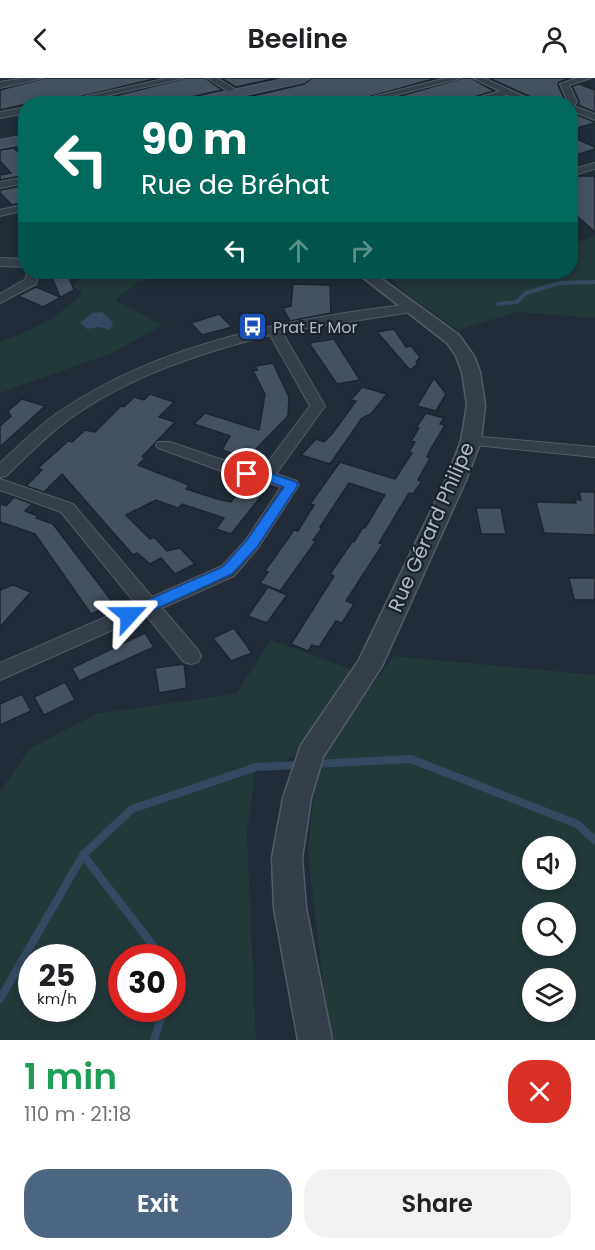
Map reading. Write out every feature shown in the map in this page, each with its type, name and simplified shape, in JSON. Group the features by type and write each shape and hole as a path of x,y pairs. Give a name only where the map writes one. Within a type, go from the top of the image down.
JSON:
{"main road":[{"path":"224,96 304,78"},
{"path":"0,144 18,141"}],"street":[{"path":"0,85 38,78"},
{"path":"94,96 180,78"},
{"path":"211,78 237,93"},
{"path":"424,78 435,83"},
{"path":"382,96 457,78"},
{"path":"477,78 517,96"},
{"path":"570,96 564,84 587,78"},
{"path":"493,96 508,92"},
{"path":"578,110 595,117"},
{"path":"0,115 18,112"},
{"path":"578,171 595,166"},
{"path":"0,186 18,182"},
{"path":"0,213 18,209"},
{"path":"0,262 18,263"},
{"path":"0,299 32,279"},
{"name":"Rue Gérard Philipe","path":"315,1040 290,908 287,858 291,825 306,768 319,740 369,666 456,480 471,441 476,405 471,372 465,356 453,339 373,279"},
{"path":"0,472 65,415 120,382 185,356 274,330 413,308"},
{"path":"266,476 318,406 274,330"},
{"path":"471,441 595,452"},
{"path":"0,672 228,571 246,550 291,485 266,476 247,474 164,445"},
{"path":"0,484 67,508 191,656"}],"green space":[{"path":"595,237 595,318 517,312 458,330 407,294 392,279 578,279 578,242"},
{"path":"80,279 150,279 138,282 115,300 163,325 112,353 0,393 0,342 34,328 64,310 83,293 73,286"},
{"path":"271,640 351,669 298,753 282,763 224,769 256,767 247,832 256,1040 0,1040 0,792 29,749 96,714 236,694"},
{"path":"394,656 595,675 595,1040 330,1040 308,854 313,801 326,744"}],"water":[{"path":"102,312 113,322 110,330 99,327 87,329 80,323 92,313"}],"building":[{"path":"44,78 158,78 83,96 18,96 18,106 0,110 0,90"},
{"path":"186,78 205,78 222,90 196,96 115,96"},
{"path":"221,78 277,78 236,87"},
{"path":"312,78 437,78 372,96 253,96 304,84"},
{"path":"463,78 471,78 494,91 477,96 401,96"},
{"path":"489,78 567,79 559,82 558,85 563,96 529,96"},
{"path":"579,84 595,90 595,112 578,105 578,96 572,86"},
{"path":"578,115 595,122 578,128"},
{"path":"578,140 595,147 595,149 578,154"},
{"path":"14,148 18,152 18,177 0,180 0,175 11,173 0,161 0,150"},
{"path":"578,176 595,176 595,232 578,217"},
{"path":"18,187 18,204 12,205 0,193 0,190"},
{"path":"53,279 70,279 74,290 43,307 18,296 36,287 60,297"},
{"path":"293,284 330,285 331,313 290,321 283,308 291,306"},
{"path":"219,314 232,327 202,335 191,323"},
{"path":"394,329 406,347 411,346 420,357 416,362 418,364 410,370 377,332"},
{"path":"334,339 360,380 337,384 309,343"},
{"path":"273,363 289,397 288,416 254,451 248,448 241,456 222,450 230,436 194,424 205,413 259,430 265,394 253,371 257,370 255,366"},
{"path":"434,378 446,394 436,411 417,406"},
{"path":"362,387 387,394 371,414 362,418 330,464 301,455 316,439 324,442 332,434 356,401 351,400"},
{"path":"150,394 174,402 159,417 175,422 142,457 145,458 138,465 189,485 186,489 221,500 231,502 243,487 263,494 231,534 216,529 224,518 182,504 178,508 156,500 126,515 150,539 154,537 167,551 180,548 195,564 175,574 161,558 150,564 137,553 133,555 62,474 44,492 26,486 42,470 38,468 68,441 72,442 85,430 95,432 121,406 124,407 134,397 144,400"},
{"path":"22,399 45,406 0,447 0,426 11,416 8,411"},
{"path":"426,413 444,418 440,424 445,425 429,452 427,457 430,458 418,480 422,481 413,494 409,493 379,543 383,544 346,601 354,604 342,623 336,621 319,647 312,645 308,651 291,644 334,576 330,574 363,527 365,528 385,495 349,483 320,527 322,528 313,540 316,541 280,591 260,583 268,572 265,571 294,530 298,531 314,505 310,504 340,462 395,479 412,453 409,452 415,442 411,441"},
{"path":"579,492 595,492 595,535 544,533 536,502 576,503 575,500 581,500"},
{"path":"14,497 32,504 25,511 53,524 114,604 91,614 35,534 0,522 0,504 6,506"},
{"path":"476,508 501,508 506,534 481,534"},
{"path":"569,578 595,578 595,600 574,600"},
{"path":"13,585 31,592 0,627 0,590"},
{"path":"268,587 287,595 267,623 248,616"},
{"path":"234,628 252,653 231,661 213,638"},
{"path":"145,633 154,647 79,681 72,668"},
{"path":"184,664 187,688 159,693 155,668"},
{"path":"65,682 75,700 44,715 34,697"},
{"path":"22,694 31,711 0,725 0,704"}],"waterway":[{"path":"498,304 517,302 526,293 560,283 595,282"},
{"path":"315,764 411,759 577,824 595,840"},
{"path":"83,855 132,809 256,767 302,765"},
{"path":"0,999 83,855"},
{"path":"83,855 152,944"},
{"path":"154,1040 160,1022"}],"place":[{"name":"Prat Er Mor","path":"252,327"}],"route":[{"path":"129,615 228,571 252,544 291,485 266,476 247,474"}]}
